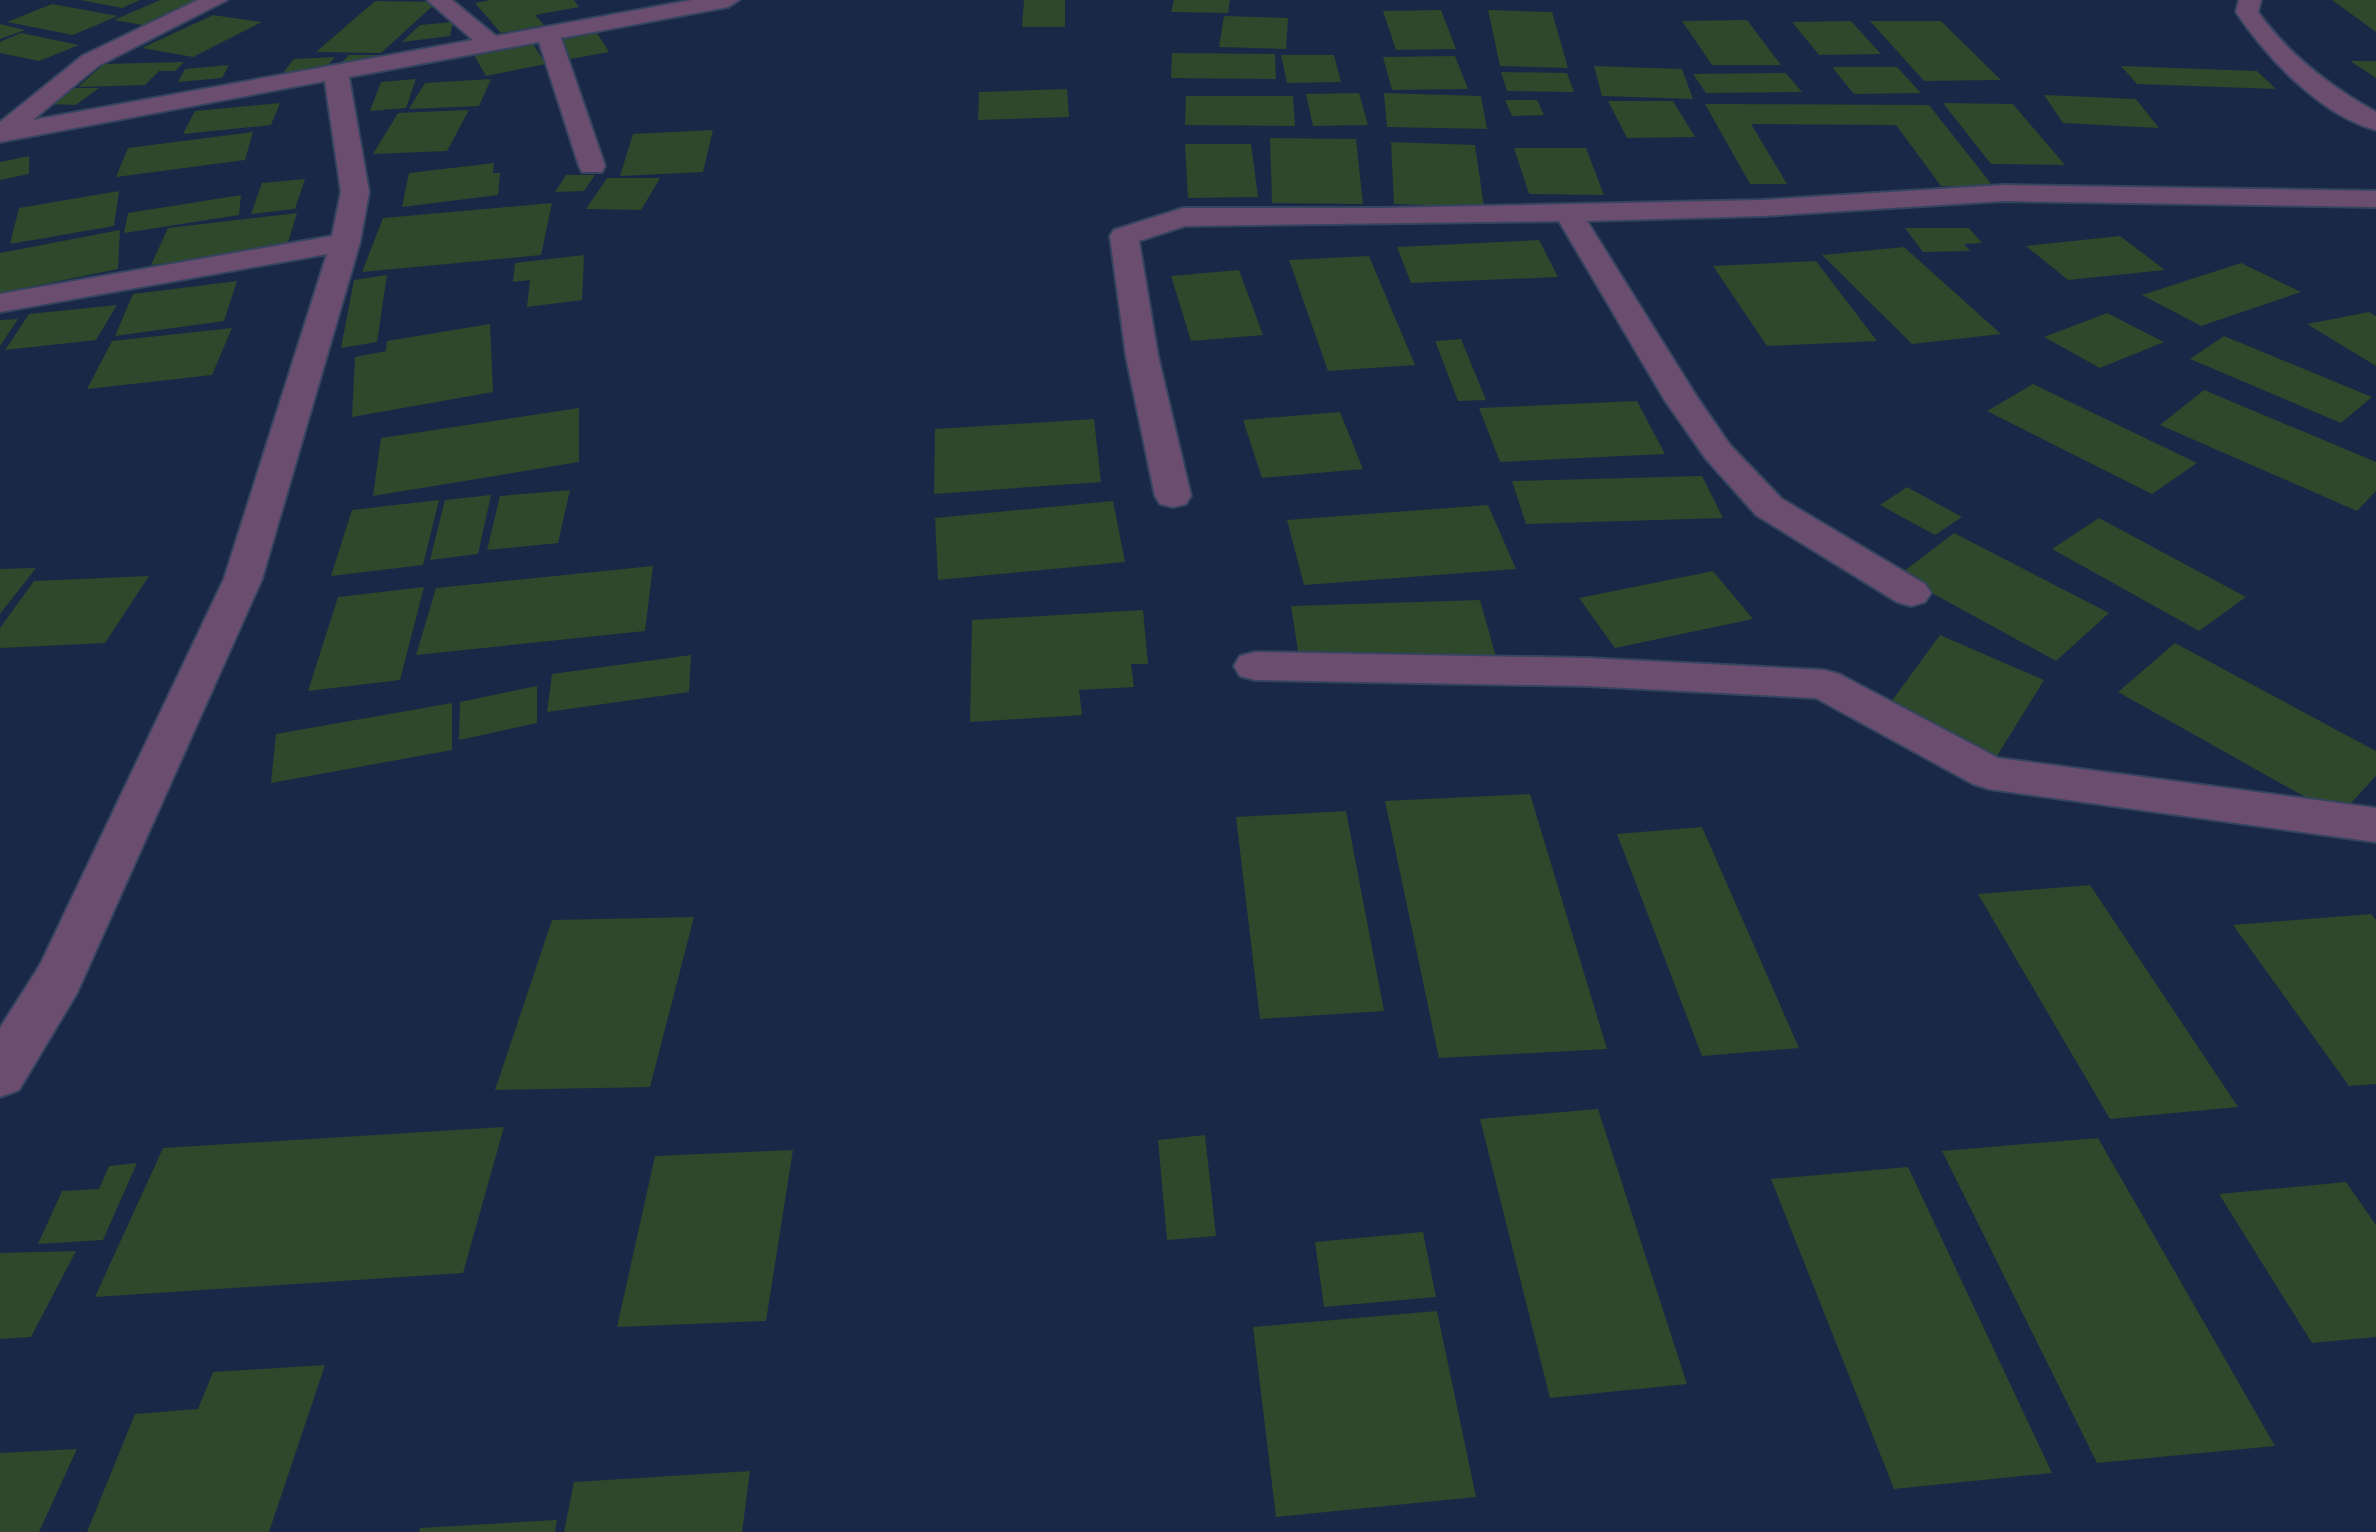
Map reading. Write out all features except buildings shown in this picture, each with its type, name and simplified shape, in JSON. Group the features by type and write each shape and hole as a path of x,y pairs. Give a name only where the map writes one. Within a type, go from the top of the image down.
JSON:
{"street":[{"path":"0,134 90,61 216,0"},
{"path":"438,0 490,42"},
{"path":"0,134 728,0"},
{"path":"2250,0 2247,12 2266,41 2300,76 2376,122"},
{"path":"547,31 592,166"},
{"path":"0,1074 59,978 243,579 345,242 355,192 336,74"},
{"path":"1173,496 1142,356 1124,236 1183,217 1380,217 1762,208 2004,193 2376,199"},
{"path":"1568,212 1681,399 1718,452 1769,507 1911,593"},
{"path":"0,303 345,242"},
{"path":"1255,666 1587,672 1824,684 1989,773 2376,825"}]}
